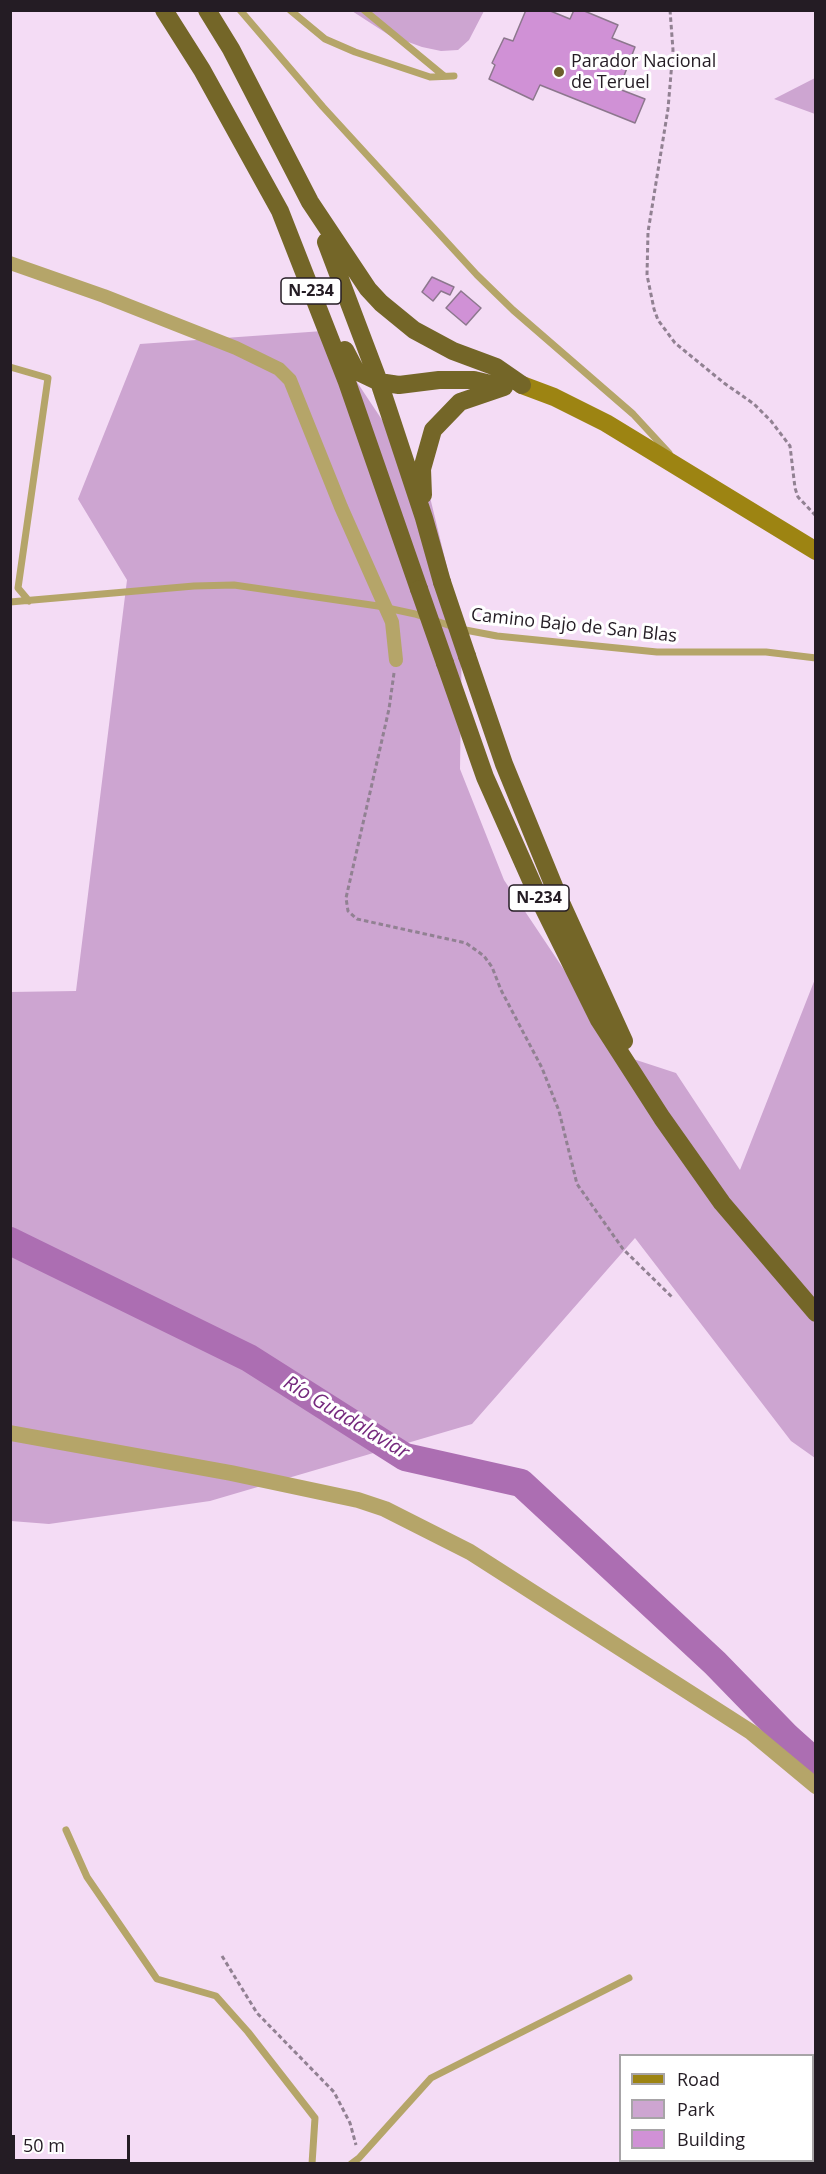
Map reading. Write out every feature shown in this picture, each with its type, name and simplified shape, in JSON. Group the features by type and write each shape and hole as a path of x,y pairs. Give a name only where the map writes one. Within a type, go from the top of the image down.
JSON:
{"highway":[{"name":"N-234","path":"164,10 202,70 280,211 347,382 485,777 542,905 599,1020 662,1118 722,1203 816,1313"},
{"name":"N-234","path":"207,10 231,49 310,202 379,382 424,518 442,582 504,764 558,896 662,1118"},
{"path":"202,70 288,210 317,275 348,357 356,371 379,382 399,385 439,380 474,380 512,386"},
{"path":"310,202 352,267 381,303 423,336 453,351 496,367 512,386"},
{"path":"424,518 422,469 433,430 460,402 512,386"}],"main road":[{"path":"512,386 539,390 582,410 816,551"}],"street":[{"path":"10,263 104,296 236,348 279,369 290,380 341,507 387,608 392,622 396,660"},
{"path":"10,1433 231,1473 358,1500 385,1509 470,1552 731,1719 751,1732 816,1786"}],"lane":[{"path":"240,10 322,107 477,275 513,310 633,414 684,470"},
{"path":"290,10 325,39 355,52 430,77 454,76"},
{"path":"364,10 444,76"},
{"path":"10,367 48,378 18,588 29,600"},
{"name":"Camino Bajo de San Blas","path":"10,602 194,586 234,585 387,608 415,614 460,629 497,636 657,652 766,652 816,658"},
{"path":"66,1830 87,1877 157,1979 216,1996 248,2032 315,2118 312,2163"},
{"path":"351,2163 359,2158 431,2078 629,1978"}],"path":[{"path":"670,10 673,50 668,109 648,244 647,275 654,309 658,320 675,343 753,404 771,421 790,446 798,497 816,516"},
{"path":"396,660 390,709 346,898 348,911 357,919 466,943 484,956 492,967 501,990 542,1068 559,1111 577,1184 623,1249 672,1297"},
{"path":"222,1956 257,2013 334,2092 350,2123 359,2158"}],"green space":[{"path":"352,11 484,11 469,40 458,50 441,51 389,35"},
{"path":"815,78 815,114 774,99"},
{"path":"323,331 428,489 462,629 460,769 504,880 621,1055 676,1073 740,1170 815,979 815,1458 791,1441 635,1238 472,1424 210,1501 49,1524 11,1521 10,992 76,991 127,580 78,499 140,344"}],"building":[{"name":"Parador Nacional de Teruel","path":"526,10 548,10 570,19 574,10 582,10 618,25 612,38 635,47 619,89 645,99 635,123 540,85 533,100 489,79 495,65 492,63 504,38 513,41"},
{"path":"432,277 454,287 450,295 441,291 433,301 422,292"},
{"path":"461,291 481,308 466,325 446,308"}],"waterway":[{"name":"Río Guadalaviar","path":"10,1241 249,1358 405,1457 521,1483 715,1663 787,1737 816,1763"}],"place":[{"name":"Parador Nacional de Teruel","path":"559,72"}]}
